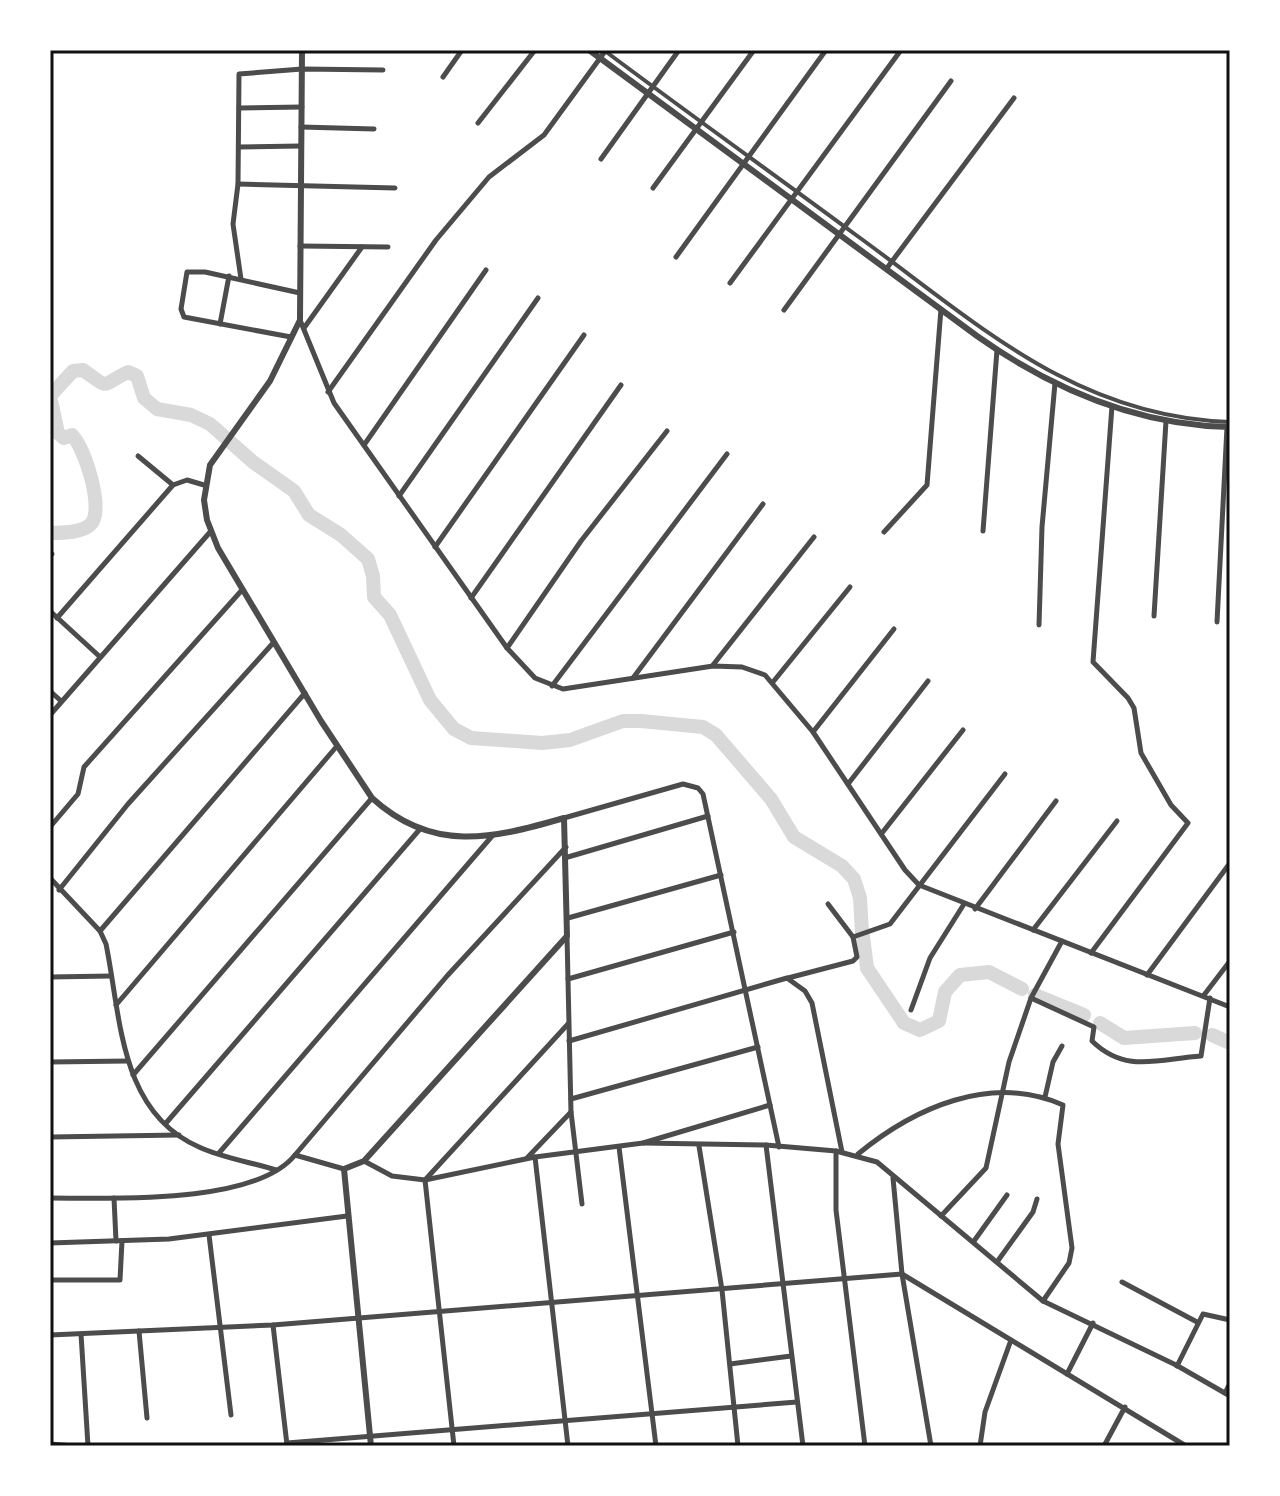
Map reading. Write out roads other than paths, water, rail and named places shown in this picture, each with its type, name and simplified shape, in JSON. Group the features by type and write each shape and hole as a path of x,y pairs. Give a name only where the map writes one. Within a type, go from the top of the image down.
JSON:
{"street":[{"path":"302,50 300,320 328,392 522,668 552,686 581,688 713,666 742,667 773,682 813,732 905,870 919,885 1230,1007"},
{"path":"443,77 462,50"},
{"path":"478,123 535,50"},
{"path":"589,50 748,156 837,233 997,350 1055,383 1112,406 1166,421 1229,426"},
{"path":"328,392 454,219 496,170 544,135 605,50 651,90"},
{"path":"601,159 679,50"},
{"path":"653,188 754,50"},
{"path":"676,257 826,50"},
{"path":"730,283 901,50"},
{"path":"241,279 233,224 238,184 237,77 240,73 302,69 383,70"},
{"path":"784,310 837,233 951,81"},
{"path":"887,268 950,178 1014,98"},
{"path":"239,108 302,107"},
{"path":"699,125 742,163 845,226 988,335 1083,389 1129,406 1229,426"},
{"path":"301,127 374,129"},
{"path":"239,147 301,146"},
{"path":"238,184 395,188"},
{"path":"300,246 388,247"},
{"path":"304,328 362,247"},
{"path":"291,337 184,317 181,313 187,272 192,270 229,276 300,293"},
{"path":"364,445 486,270"},
{"path":"220,324 229,276"},
{"path":"399,496 538,298"},
{"path":"884,532 927,485 941,308"},
{"path":"300,320 270,381 219,450 204,485 211,531 242,590 372,798 398,819 420,829 465,838 494,834 564,818 683,784 698,788 708,816 779,1147"},
{"path":"435,547 584,335"},
{"path":"983,531 997,350"},
{"path":"1039,625 1042,527 1055,383"},
{"path":"471,598 621,385"},
{"path":"1091,953 1188,823 1171,805 1141,753 1134,708 1093,662 1112,406"},
{"path":"1154,616 1166,421"},
{"path":"1217,622 1229,426"},
{"path":"507,648 581,541 667,431"},
{"path":"552,686 727,454"},
{"path":"138,456 173,485"},
{"path":"57,618 173,485 180,480 204,485"},
{"path":"632,679 763,504"},
{"path":"50,715 211,531"},
{"path":"713,666 814,537"},
{"path":"773,682 850,587"},
{"path":"50,827 78,794 84,767 242,590"},
{"path":"50,611 99,656"},
{"path":"813,732 894,629"},
{"path":"50,891 59,890 128,804 274,642"},
{"path":"848,784 928,681"},
{"path":"50,691 61,701"},
{"path":"100,931 306,693"},
{"path":"882,833 963,730"},
{"path":"116,1005 337,746"},
{"path":"853,937 890,924 1005,774"},
{"path":"133,1075 372,798"},
{"path":"975,909 1056,801"},
{"path":"568,857 708,816"},
{"path":"564,818 568,857 571,1112 573,1153 582,1204"},
{"path":"1033,930 1117,821"},
{"path":"166,1123 420,829"},
{"path":"219,1153 494,834"},
{"path":"50,1198 114,1198 219,1191 276,1170 295,1155 447,976 567,846"},
{"path":"1147,975 1230,863"},
{"path":"568,918 721,875"},
{"path":"50,878 100,931 128,1061 146,1107 200,1148 276,1170"},
{"path":"569,1041 853,961 857,957 853,937 828,904"},
{"path":"911,1010 930,958 964,904"},
{"path":"568,979 734,932"},
{"path":"295,1155 344,1169 364,1161 567,936"},
{"path":"941,1216 986,1168 1009,1062 1031,998 1062,941"},
{"path":"1031,998 1094,1027 1092,1042 1122,1061 1138,1064 1197,1057 1205,1050 1207,997 1230,961"},
{"path":"50,977 111,976"},
{"path":"787,978 805,991 812,1003 839,1152 836,1210 865,1446"},
{"path":"454,1446 425,1180 568,1024"},
{"path":"1045,1097 1053,1062 1062,1046"},
{"path":"571,1099 758,1047"},
{"path":"50,1062 128,1061"},
{"path":"857,1155 896,1127 946,1100 1002,1094 1045,1097 1064,1107 1058,1144 1072,1248 1069,1263 1043,1301"},
{"path":"364,1161 392,1176 425,1180 535,1157 643,1143 770,1105"},
{"path":"526,1159 571,1112"},
{"path":"50,1137 180,1135"},
{"path":"643,1143 766,1145 839,1152 877,1162 1043,1301 1093,1323 1227,1394 1230,1383"},
{"path":"699,1145 722,1290 738,1446"},
{"path":"766,1145 803,1446"},
{"path":"619,1147 656,1446"},
{"path":"535,1157 568,1446"},
{"path":"344,1169 371,1446"},
{"path":"893,1178 902,1274 931,1446"},
{"path":"974,1241 1007,1195"},
{"path":"50,1280 120,1280 114,1198"},
{"path":"997,1262 1033,1212 1037,1199"},
{"path":"50,1243 209,1235 347,1216"},
{"path":"209,1235 231,1415"},
{"path":"50,1335 273,1325 902,1274 1186,1446"},
{"path":"1122,1282 1197,1322"},
{"path":"1177,1366 1197,1322 1206,1313 1230,1320"},
{"path":"1067,1374 1093,1323"},
{"path":"273,1325 287,1445 369,1435 797,1402"},
{"path":"139,1331 147,1418"},
{"path":"81,1334 88,1446"},
{"path":"980,1446 985,1412 1011,1340"},
{"path":"730,1364 791,1356"},
{"path":"1104,1446 1125,1407"},
{"path":"50,1444 74,1446"},
{"path":"113,1446 181,1446"},
{"path":"1018,1446 1027,1446"}],"waterway":[{"path":"50,54 59,50"},
{"path":"50,533 85,528 93,521 95,513 94,490 82,452 72,435 64,438 58,433 50,396 73,371 83,370 105,384 128,372 137,376 144,398 157,409 191,415 210,424 253,462 294,491 309,515 341,535 368,559 374,597 390,615 430,700 454,729 471,738 542,743 570,740 623,721 703,727 716,735 771,799 794,837 842,866 854,879 860,898 862,932"},
{"path":"863,937 867,968 904,1023 920,1030 939,1021 945,992 960,975 989,972 1022,989"},
{"path":"1035,995 1084,1015"},
{"path":"1100,1023 1124,1038 1195,1033"},
{"path":"1212,1035 1230,1043"}]}
